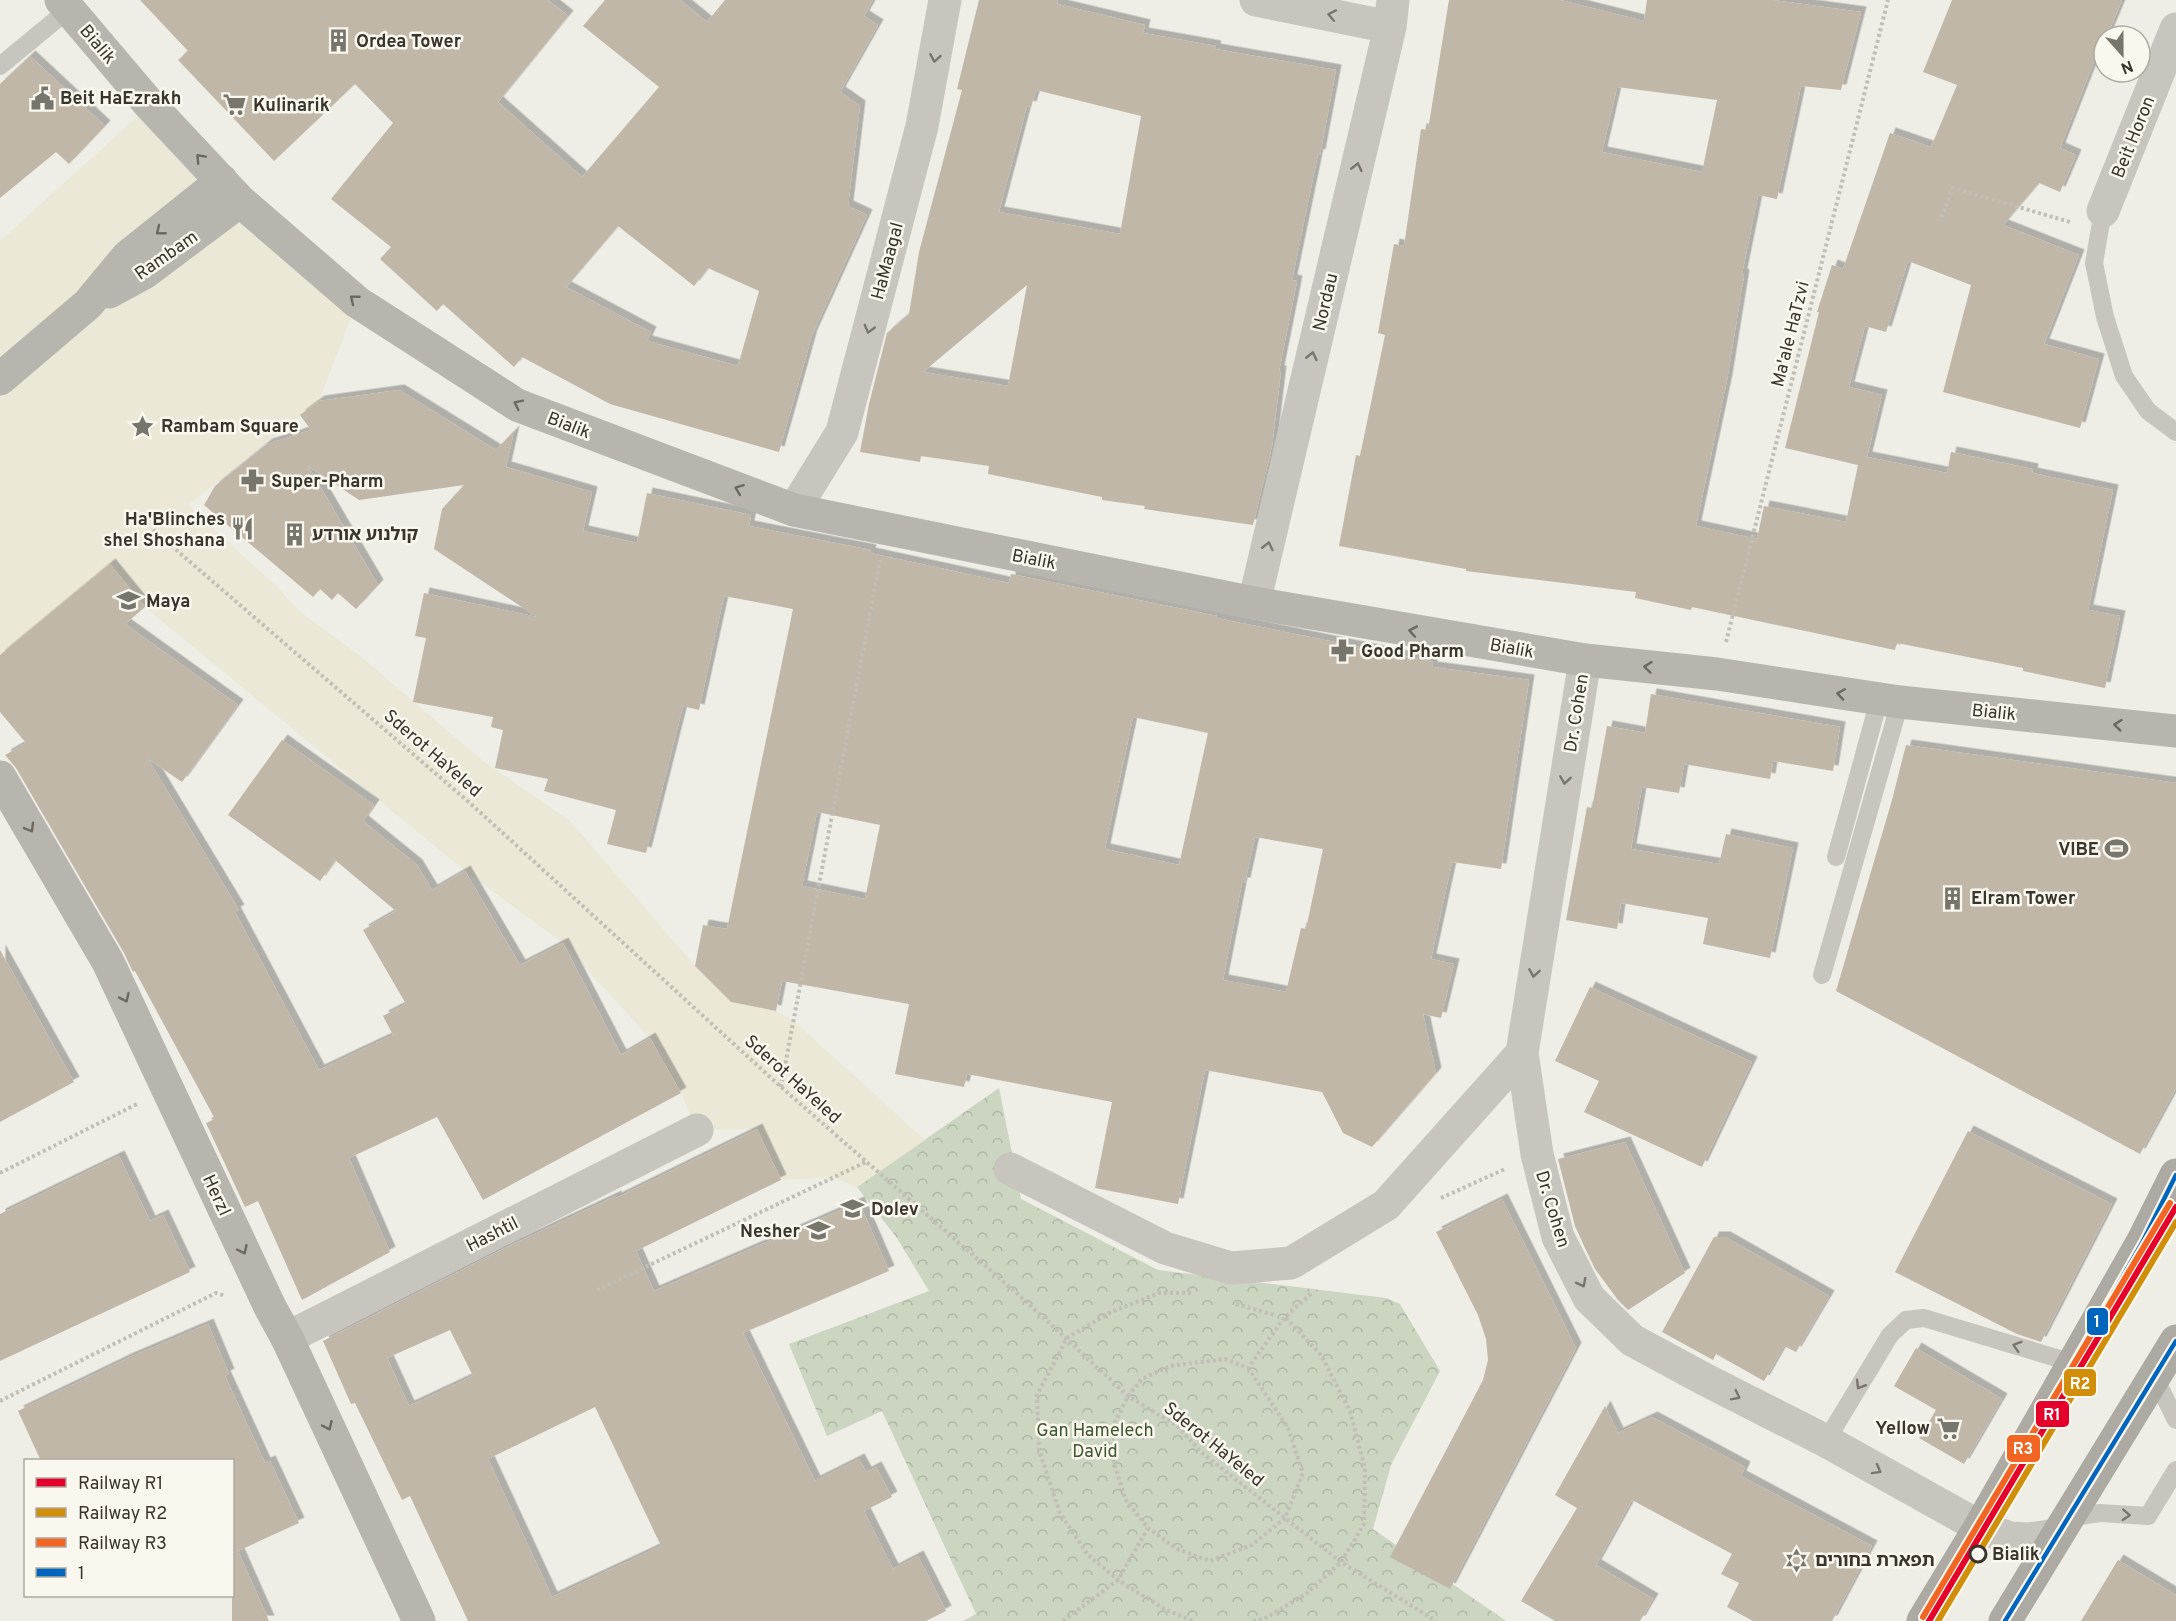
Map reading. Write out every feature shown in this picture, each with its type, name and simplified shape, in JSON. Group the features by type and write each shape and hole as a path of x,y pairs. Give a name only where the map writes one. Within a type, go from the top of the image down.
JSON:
{"main road":[{"path":"1923,1621 1980,1527 2143,1240 2176,1175"},
{"path":"2004,1621 2176,1341"}],"street":[{"name":"HaMaagal","path":"794,510 842,432 922,126 945,0"},
{"path":"1256,0 1391,13"},
{"name":"Bialik","path":"65,5 150,105 231,191 357,302 517,405 794,510 1254,603 1585,660 1717,674 1890,701 2176,731"},
{"name":"Nordau","path":"1254,603 1391,13"},
{"name":"Beit Horon","path":"2101,221 2176,29"},
{"name":"Rambam","path":"0,379 88,304 144,273 231,191"},
{"name":"Dr. Cohen","path":"1585,660 1522,1053 1537,1154 1558,1237 1589,1298 1632,1340 1826,1441 1980,1527 2010,1538 2029,1539 2062,1526"},
{"name":"Herzl","path":"0,777 108,962 419,1621"},
{"path":"1010,1169 1165,1248 1231,1268 1291,1263 1386,1205 1522,1053"},
{"name":"Hashtil","path":"287,1338 697,1130"}],"lane":[{"path":"0,66 65,5"},
{"path":"2101,221 2094,263 2105,317 2124,376 2148,411 2176,432"},
{"path":"1836,856 1890,701"},
{"path":"1822,975 1890,701"},
{"path":"1826,1441 1890,1335 1906,1320 1924,1318 2073,1363"},
{"path":"2155,1378 2176,1420"},
{"path":"2062,1526 2100,1513 2148,1516 2176,1470"}],"path":[{"name":"Ma'ale HaTzvi","path":"1717,674 1888,0"},
{"path":"1941,217 1953,188 2101,221"},
{"path":"781,1087 886,528"},
{"name":"Sderot HaYeled","path":"153,530 471,804 781,1087 1067,1338 1128,1396 1177,1426 1201,1452 1341,1562 1436,1621"},
{"path":"0,1173 167,1089"},
{"path":"1432,1202 1537,1154"},
{"path":"597,1290 866,1162"},
{"path":"1248,1368 1285,1317 1320,1285"},
{"path":"0,1401 216,1293 270,1307"},
{"path":"1194,1621 1166,1610 1118,1580 1088,1555 1060,1513 1039,1450 1037,1395 1067,1338 1111,1312 1159,1293 1195,1293"},
{"path":"1228,1302 1275,1315"},
{"path":"1253,1621 1264,1619 1306,1594 1341,1562 1364,1524 1365,1468 1350,1411 1321,1355 1285,1317"},
{"path":"1225,1359 1248,1368 1288,1428 1303,1473 1285,1518 1252,1545 1210,1561 1177,1549 1148,1528 1125,1499 1107,1438 1128,1396 1142,1378 1170,1366 1225,1359"},
{"path":"1063,1621 1118,1580 1148,1528"}],"green space":[{"name":"Gan Hamelech David","path":"999,1088 1021,1199 1158,1270 1386,1298 1400,1304 1440,1371 1391,1465 1373,1529 1506,1621 963,1621 976,1614 882,1411 827,1436 789,1344 929,1291 897,1238 857,1187"}],"shaded area":[{"path":"150,105 240,201 357,302 319,401 188,505 279,589 299,611 359,655 483,761 570,821 695,966 731,1002 776,1011 794,1021 925,1140 857,1187 833,1177 781,1180 757,1129 697,1130 681,1093 650,1038 563,943 465,871 145,607 110,565 0,655 0,241"}],"building":[{"path":"140,0 548,0 568,16 498,102 582,177 659,87 583,26 605,0 680,0 707,22 725,0 873,0 864,16 878,25 840,92 860,106 848,206 867,215 812,335 779,452 610,404 522,357 514,367 443,304 437,311 380,259 391,247 331,199 393,123 355,84 274,161 178,60 188,51","holes":["618,226 694,286 708,268 759,291 738,366 647,341 651,332 566,287"]},
{"path":"979,0 1058,0 1057,4 1145,25 1143,33 1216,46 1215,49 1336,70 1292,280 1297,281 1279,371 1281,371 1272,446 1253,525 1144,509 1145,506 1102,500 1102,497 988,474 989,466 921,456 920,462 860,452 869,404 887,333 909,314 919,252 962,90 957,89","holes":["1036,90 1141,116 1120,234 999,212 1027,106 1031,107","1027,285 1008,386 923,372"]},
{"path":"1449,0 1560,0 1644,21 1647,0 1772,0 1861,12 1841,90 1801,86 1777,199 1758,195 1742,274 1744,275 1727,380 1696,526 1757,539 1764,506 1846,522 1858,465 1785,448 1819,312 1817,312 1832,265 1843,269 1890,133 1931,147 1957,85 1923,72 1952,0 2122,0 2112,24 2092,24 2092,67 2060,148 2076,155 2060,192 2039,183 2003,225 2079,255 2044,344 2099,359 2080,428 1943,392 1971,285 1908,261 1886,332 1865,326 1849,387 1882,395 1867,457 1947,473 1951,452 2033,469 2032,473 2113,490 2088,610 2120,616 2105,688 2023,671 2023,668 1897,643 1895,650 1692,607 1691,610 1635,598 1636,592 1466,571 1466,569 1339,546 1356,455 1360,456 1385,335 1378,333 1394,244 1404,246 1421,129 1428,130","holes":["1617,87 1717,100 1702,172 1602,152"]},
{"path":"30,56 105,126 69,164 56,152 0,198 0,84"},
{"path":"399,390 496,450 514,431 506,467 592,492 583,531 637,543 647,493 751,515 749,526 871,550 870,553 1009,583 1011,574 1433,662 1432,667 1529,680 1501,869 1452,862 1431,959 1454,964 1441,1018 1423,1014 1436,1073 1372,1147 1343,1133 1322,1092 1205,1070 1178,1204 1095,1188 1112,1102 967,1074 964,1087 895,1074 909,1004 782,981 776,1011 731,1002 695,966 703,925 727,929 793,609 724,596 699,710 683,706 646,853 607,844 616,810 544,791 548,779 495,768 503,730 491,727 493,717 413,702 426,638 415,636 424,593 537,617 434,549 442,509 464,485 359,500 308,466 378,585 356,609 338,593 332,600 320,589 313,597 204,505 215,486 267,444 311,430 300,415 319,401","holes":["1133,717 1208,733 1179,865 1105,849","817,812 880,825 865,899 802,886","1255,837 1323,849 1306,929 1301,928 1286,992 1223,980 1242,883 1245,883"]},
{"path":"110,564 145,607 125,624 238,705 182,782 148,759 239,910 235,912 319,1070 393,1035 383,1016 406,1004 363,930 396,911 335,860 320,881 228,815 282,740 374,805 363,821 417,865 432,890 465,871 520,965 563,943 621,1055 650,1038 681,1093 483,1200 437,1117 349,1158 390,1252 302,1300 258,1201 245,1207 206,1123 215,1119 135,971 133,972 16,768 5,755 26,743 0,712 0,655"},
{"path":"1651,694 1840,727 1833,771 1773,761 1770,779 1684,764 1679,793 1642,787 1631,849 1719,864 1726,834 1793,848 1770,958 1703,944 1708,918 1621,903 1617,929 1566,920 1587,807 1592,808 1607,726 1645,733"},
{"path":"1906,745 2176,783 2176,1088 2140,1154 1836,991"},
{"path":"0,950 74,1082 0,1122"},
{"path":"1590,987 1752,1062 1702,1167 1584,1112 1599,1081 1555,1061"},
{"path":"757,1129 781,1180 636,1251 654,1291 859,1202 889,1271 743,1333 815,1481 859,1459 866,1472 876,1467 892,1497 864,1511 893,1569 918,1556 946,1611 926,1621 468,1621 410,1496 402,1500 355,1403 351,1404 323,1341 505,1248 616,1196 616,1198","holes":["450,1330 473,1376 409,1406 387,1358","595,1407 661,1546 552,1597 488,1459"]},
{"path":"1968,1131 2112,1204 2041,1342 2017,1334 1895,1272"},
{"path":"1625,1142 1685,1273 1628,1310 1595,1269 1585,1248 1575,1226 1558,1159"},
{"path":"119,1156 150,1221 163,1215 190,1272 0,1361 0,1214"},
{"path":"1502,1199 1576,1348 1450,1589 1390,1557 1483,1380 1488,1360 1486,1339 1478,1315 1436,1232"},
{"path":"1714,1237 1725,1237 1829,1296 1796,1352 1784,1346 1764,1381 1716,1354 1713,1360 1662,1332"},
{"path":"208,1324 229,1374 225,1376 265,1463 270,1461 299,1523 238,1551 269,1621 232,1621 234,1459 40,1459 18,1411 128,1358"},
{"path":"1916,1348 2002,1399 1964,1464 1919,1438 1936,1410 1894,1386"},
{"path":"1605,1406 1618,1433 1652,1417 1745,1467 1741,1476 1872,1546 1832,1621 1753,1621 1727,1607 1739,1583 1721,1574 1732,1554 1632,1500 1596,1565 1653,1599 1640,1621 1555,1621 1521,1601 1577,1508 1555,1495"},
{"path":"2118,1560 2176,1595 2176,1621 2081,1621"}],"rail line":[{"name":"R3","path":"1923,1617 2170,1203"},
{"name":"R1","path":"1929,1621 2176,1207"},
{"name":"R2","path":"1938,1621 2176,1222"}],"transit line":[{"name":"1","path":"1923,1621 1980,1527 2143,1241 2176,1175"},
{"name":"1","path":"2005,1621 2176,1341"}],"place":[{"name":"Ordea Tower","path":"338,41"},
{"name":"Beit HaEzrakh","path":"42,98"},
{"name":"Kulinarik","path":"235,105"},
{"name":"Rambam Square","path":"143,426"},
{"name":"Super-Pharm","path":"253,481"},
{"name":"Ha'Blinches shel Shoshana","path":"243,529"},
{"name":"קולנוע אורדע","path":"294,534"},
{"name":"Maya","path":"128,601"},
{"name":"Good Pharm","path":"1343,651"},
{"name":"VIBE","path":"2117,849"},
{"name":"Elram Tower","path":"1953,898"},
{"name":"Dolev","path":"853,1209"},
{"name":"Nesher","path":"818,1231"},
{"name":"Yellow","path":"1948,1428"},
{"name":"Bialik","path":"1978,1554"},
{"name":"תפארת בחורים","path":"1797,1560"}]}
